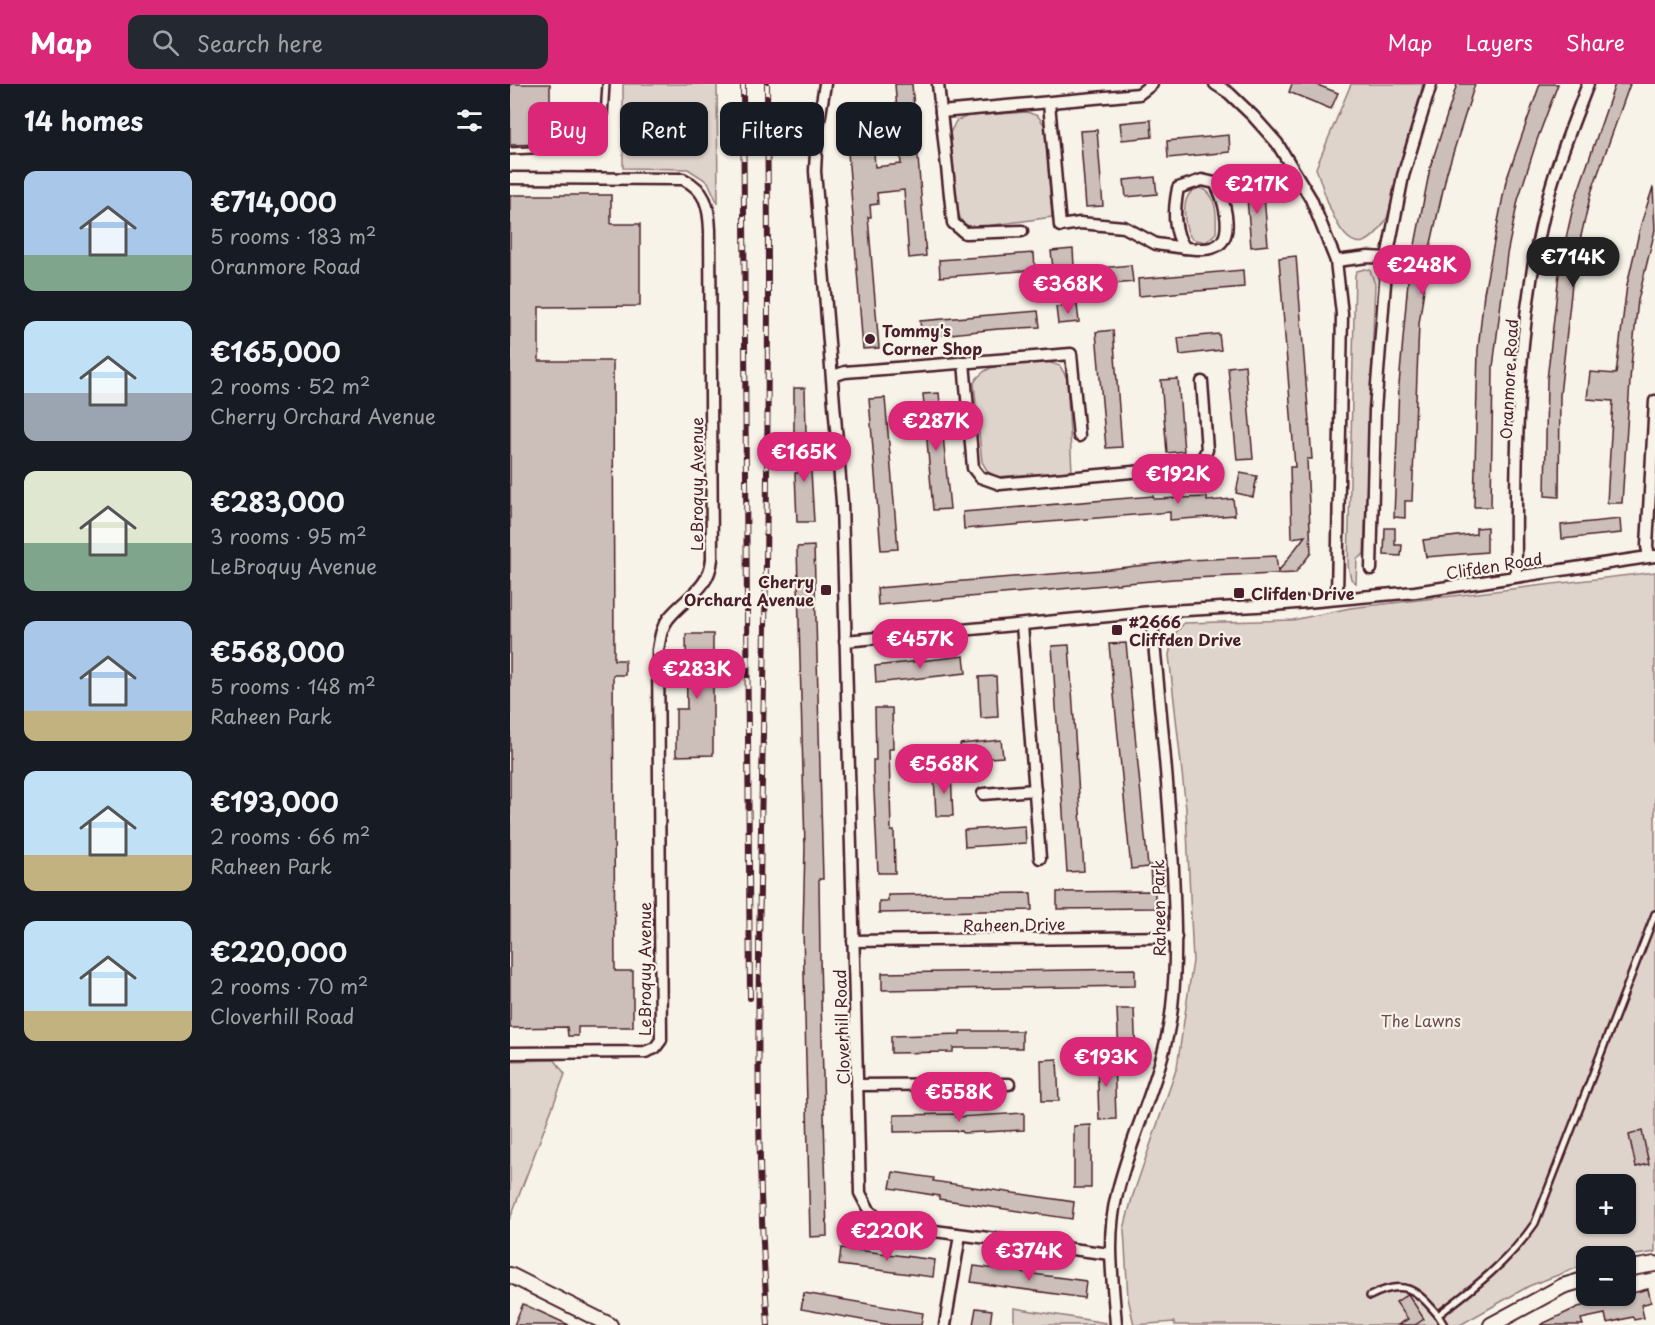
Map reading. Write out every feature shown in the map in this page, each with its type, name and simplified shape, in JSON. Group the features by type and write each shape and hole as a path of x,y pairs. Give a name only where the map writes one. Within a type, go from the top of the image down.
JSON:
{"street":[{"path":"825,84 817,132 815,171 833,376 845,372 1071,354 1078,436"},
{"path":"938,84 953,223 964,233 1022,231"},
{"path":"941,112 1139,94 1152,84"},
{"path":"1215,84 1229,93 1277,143 1311,199 1336,261 1342,314 1337,597"},
{"path":"1371,569 1375,410 1387,258 1403,176 1431,84"},
{"name":"Oranmore Road","path":"1516,576 1521,374 1527,311 1551,187 1588,84"},
{"path":"1050,103 1060,226 1080,223 1124,227 1156,244 1185,248 1206,249 1219,244 1223,239 1226,222 1224,205 1215,183 1202,180 1178,188 1175,204 1176,223 1178,239 1185,248"},
{"name":"LeBroquy Avenue","path":"510,178 666,177 683,178 700,189 710,212 712,559 710,574 705,583 669,619 661,632 658,650 661,1036 655,1048 632,1052 510,1053"},
{"path":"1336,261 1368,256 1387,258"},
{"path":"964,362 973,468 980,477 1000,484 1198,466 1207,450 1202,382"},
{"name":"Cloverhill Road","path":"833,376 844,592 860,1193 870,1212 889,1225 1110,1254"},
{"path":"1652,556 1647,546 1655,401"},
{"name":"Clifden Road","path":"1151,612 1293,604 1337,597 1415,592 1652,556"},
{"path":"845,641 1151,612"},
{"name":"Raheen Park","path":"1116,1325 1110,1254 1116,1196 1132,1139 1157,1072 1172,1008 1176,937 1169,789 1151,612"},
{"path":"1022,625 1040,858"},
{"path":"983,794 1035,790"},
{"name":"Raheen Drive","path":"853,941 1176,937"},
{"path":"857,1085 1009,1084"},
{"path":"945,1325 960,1235"},
{"path":"1636,1267 1655,1264"},
{"path":"510,1275 610,1325"},
{"path":"1491,1325 1563,1286 1576,1282"}],"lane":[{"path":"510,151 575,148 591,135 604,117 606,84"},
{"path":"1438,1315 1519,1247 1535,1223 1655,914"},
{"path":"1370,1296 1388,1287 1402,1287 1421,1295 1444,1325"}],"green space":[{"path":"623,84 717,84 718,204 708,182 688,169 623,168 623,156 708,156 708,102 623,102"},
{"path":"1351,84 1423,84 1387,218 1373,236 1361,242 1350,239 1341,229 1326,198 1316,168"},
{"path":"1027,112 1038,116 1045,126 1052,217 972,228 962,222 958,213 950,133 956,121 968,116"},
{"path":"1198,188 1209,193 1216,212 1216,233 1206,242 1192,239 1186,227 1184,211 1188,196"},
{"path":"1370,270 1375,284 1364,554 1357,559 1356,583 1351,579 1348,566 1355,275 1357,271"},
{"path":"1048,362 1060,366 1067,378 1072,471 997,477 988,472 982,462 974,383 988,369 997,366"},
{"name":"The Lawns","path":"1655,572 1655,1252 1636,1255 1636,1246 1576,1246 1576,1268 1529,1286 1460,1325 1175,1325 1174,1322 1134,1325 1128,1298 1124,1229 1132,1198 1177,1067 1193,961 1186,809 1169,655 1173,636 1184,623 1293,620 1350,608"},
{"path":"555,1060 565,1074 510,1219 510,1061"},
{"path":"1014,1308 1106,1323 1106,1325 1014,1325"}],"building":[{"path":"510,84 550,84 550,102 528,102 528,145 510,145"},
{"path":"895,84 912,84 913,102 896,102"},
{"path":"1292,84 1315,84 1338,93 1331,109 1289,92"},
{"path":"1457,84 1475,84 1447,172 1430,248 1419,324 1412,501 1405,501 1405,518 1394,517 1399,385 1408,281 1430,168"},
{"path":"1540,84 1558,84 1518,200 1507,254 1493,367 1491,507 1474,507 1478,350 1484,293 1506,181"},
{"path":"1615,84 1630,84 1591,193 1574,266 1560,395 1559,497 1545,496 1547,380 1560,265 1574,203"},
{"path":"1151,120 1152,137 1122,140 1120,123"},
{"path":"1097,130 1103,206 1086,207 1080,131"},
{"path":"1229,135 1230,152 1168,158 1167,141"},
{"path":"848,156 874,156 875,167 901,164 900,156 918,156 926,256 909,258 904,190 877,193 878,204 870,205 871,217 868,217 879,348 863,349"},
{"path":"1155,177 1157,194 1126,197 1124,180"},
{"path":"1263,183 1268,245 1251,247 1246,185"},
{"path":"1653,187 1655,230 1638,300 1622,503 1607,503 1613,401 1587,399 1590,372 1616,374 1627,285 1641,224"},
{"path":"510,195 611,195 611,224 640,224 640,306 539,307 539,361 613,361 614,660 625,660 625,675 613,675 615,971 633,971 633,1027 578,1027 578,1036 568,1036 567,1027 510,1028"},
{"path":"1073,249 1074,266 1053,268 1051,251"},
{"path":"1034,253 1035,270 940,277 939,260"},
{"path":"1296,256 1312,459 1307,459 1311,553 1295,573 1173,579 878,605 877,588 1101,570 1189,560 1276,556 1278,572 1305,536 1292,538 1290,467 1295,467 1279,258"},
{"path":"1131,265 1133,282 1092,286 1090,269"},
{"path":"1243,270 1244,287 1139,296 1138,279"},
{"path":"1077,305 1079,322 1058,324 1056,307"},
{"path":"1038,311 1040,327 922,337 920,321"},
{"path":"1113,330 1122,447 1106,448 1096,332"},
{"path":"1219,334 1221,350 1180,355 1178,338"},
{"path":"1245,365 1253,459 1237,460 1228,367"},
{"path":"1178,379 1184,451 1167,453 1161,380"},
{"path":"794,388 805,388 806,435 794,436"},
{"path":"939,393 950,509 933,510 923,394"},
{"path":"885,398 898,549 881,550 869,399"},
{"path":"798,438 809,438 814,522 797,522 795,473 798,473"},
{"path":"1240,473 1257,476 1253,497 1236,493"},
{"path":"1153,496 1154,499 1207,497 1207,501 1233,499 1235,515 1170,520 1170,512 964,529 963,512"},
{"path":"1620,519 1621,533 1562,539 1561,525"},
{"path":"1487,527 1487,552 1426,557 1423,540 1476,534 1476,528"},
{"path":"1385,528 1395,528 1395,545 1402,545 1401,556 1384,555"},
{"path":"814,546 823,879 819,879 827,1236 810,1237 803,929 805,847 797,547"},
{"path":"686,634 713,634 713,755 676,756 676,709 687,709"},
{"path":"1126,643 1148,867 1131,869 1109,644"},
{"path":"1069,645 1084,871 1067,872 1052,646"},
{"path":"964,656 966,673 876,683 875,666"},
{"path":"996,676 998,717 981,718 979,677"},
{"path":"875,708 892,708 893,749 889,749 891,831 894,831 895,873 878,873 873,770 873,760 876,760"},
{"path":"1001,740 1003,757 962,760 960,744"},
{"path":"951,774 953,816 936,816 934,775"},
{"path":"1025,826 1026,843 965,847 964,830"},
{"path":"1150,865 1163,865 1164,884 1151,884"},
{"path":"1155,891 1155,908 1057,909 1057,892"},
{"path":"1031,893 1032,910 879,913 879,901 888,901 888,895"},
{"path":"1135,969 1135,986 882,990 882,973"},
{"path":"1117,1009 1134,1009 1136,1056 1119,1057"},
{"path":"960,1031 1022,1031 1022,1048 953,1048 953,1052 891,1053 891,1036 960,1034"},
{"path":"1097,1057 1114,1057 1116,1119 1099,1120"},
{"path":"1057,1059 1059,1101 1042,1101 1041,1060"},
{"path":"1024,1113 1024,1130 963,1133 962,1131 894,1132 894,1115 956,1114 956,1117"},
{"path":"1091,1125 1091,1188 1074,1188 1074,1126"},
{"path":"1642,1131 1649,1164 1636,1167 1629,1135"},
{"path":"893,1172 934,1178 933,1181 1074,1202 1072,1219 939,1199 939,1196 890,1188"},
{"path":"841,1248 935,1260 933,1277 839,1265"},
{"path":"974,1266 1086,1281 1084,1298 971,1282"},
{"path":"1648,1289 1651,1302 1641,1305 1644,1318 1634,1320 1633,1317 1607,1323 1605,1314 1581,1319 1583,1325 1540,1325 1582,1306 1636,1306 1636,1292"},
{"path":"804,1293 923,1313 921,1325 890,1325 801,1309"},
{"path":"1408,1294 1424,1319 1415,1325 1398,1325 1408,1319 1396,1302"},
{"path":"523,1304 569,1325 514,1325"},
{"path":"976,1308 992,1310 990,1325 973,1325"}],"railway":[{"path":"743,84 750,998"},
{"path":"767,84 767,458 759,924 759,1084 763,1245 768,1325"}],"place":[{"name":"Tommy's Corner Shop","path":"870,339"},
{"name":"Cherry Orchard Avenue","path":"826,590"},
{"name":"Clifden Drive","path":"1239,593"},
{"name":"#2666 Cliffden Drive","path":"1117,630"}]}
